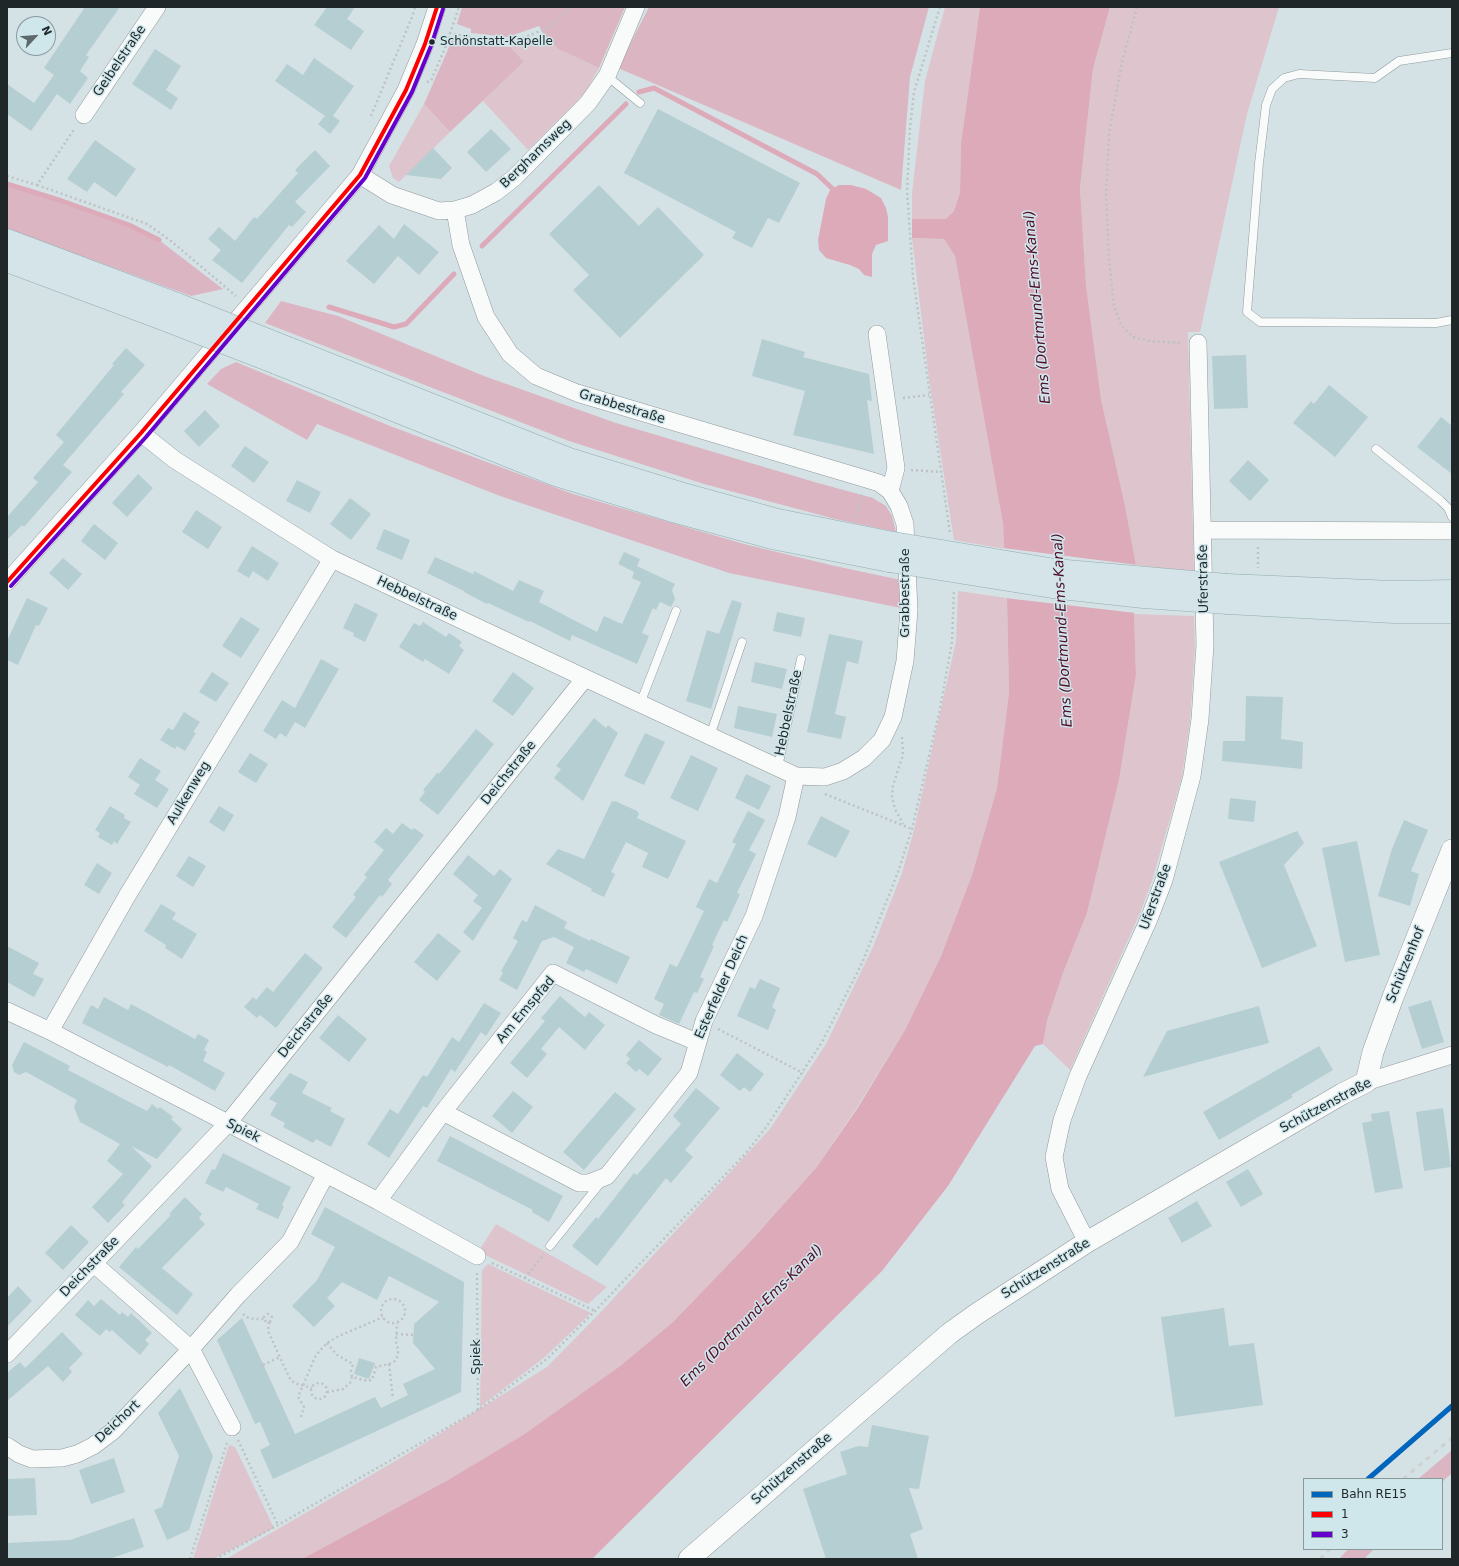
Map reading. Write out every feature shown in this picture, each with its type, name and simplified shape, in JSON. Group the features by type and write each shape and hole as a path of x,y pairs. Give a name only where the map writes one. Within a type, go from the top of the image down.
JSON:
{"highway":[{"path":"7,240 173,313 282,356 556,475 676,512 772,538 888,551 1052,587 1143,597 1228,594 1452,592"},
{"path":"7,261 173,313"},
{"path":"1228,594 1393,612 1452,612"}],"street":[{"name":"Geibelstraße","path":"84,115 157,7"},
{"path":"7,582 141,433 249,308 360,175 406,90 425,44 437,7"},
{"name":"Berghamsweg","path":"360,175 392,195 439,211 455,210 472,205 496,192 514,178 588,103 607,76 636,7"},
{"name":"Grabbestraße","path":"455,210 461,245 486,316 510,354 536,376 577,393 866,478 879,483 890,491 899,506 905,524 909,610 905,661 893,717 882,740 864,758 843,771 825,777 796,779"},
{"path":"877,334 896,468 890,491"},
{"name":"Uferstraße","path":"1086,1242 1060,1189 1054,1157 1062,1120 1078,1076 1149,919 1164,880 1192,776 1200,719 1204,665 1203,530 1198,343"},
{"name":"Hebbelstraße","path":"141,433 175,460 332,559 640,704 778,767 796,779"},
{"name":"Uferstraße","path":"1203,530 1452,530"},
{"name":"Aulkenweg","path":"50,1030 131,890 332,559"},
{"name":"Deichstraße","path":"7,1354 228,1123 585,678"},
{"name":"Esterfelder Deich","path":"607,1176 689,1073 704,1021 754,916 779,842 796,779"},
{"name":"Schützenhof","path":"1366,1082 1373,1052 1393,997 1452,850"},
{"name":"Am Emspfad","path":"378,1201 443,1112 553,973 656,1025 697,1042"},
{"name":"Spiek","path":"7,1012 50,1030 378,1201 477,1256"},
{"name":"Schützenstraße","path":"689,1559 950,1332 997,1300 1086,1242 1342,1094 1366,1082 1452,1055"},
{"path":"443,1112 578,1183 589,1183 607,1176"},
{"name":"Deichort","path":"7,1446 19,1454 32,1459 62,1458 83,1451 112,1431 191,1349 238,1295 290,1242 326,1174"},
{"path":"93,1263 191,1349 232,1427"}],"lane":[{"path":"1452,53 1398,61 1375,78 1299,74 1284,78 1272,89 1266,105 1259,162 1247,312 1260,322 1436,323 1452,320"},
{"path":"607,76 640,103"},
{"path":"1376,449 1440,500 1448,508 1452,517"},
{"path":"640,704 676,611"},
{"path":"710,736 742,642"},
{"name":"Hebbelstraße","path":"778,767 801,659"},
{"path":"550,1246 607,1176"}],"path":[{"path":"384,83 415,7"},
{"path":"431,81 451,33 459,7"},
{"path":"451,33 491,41 509,42 552,26 571,7"},
{"path":"1137,7 1122,62 1109,134 1106,194 1109,259 1114,306 1121,325 1133,337 1150,341 1198,343"},
{"path":"37,185 84,115"},
{"path":"7,176 37,185 147,224 171,241 249,308"},
{"path":"916,396 929,395"},
{"path":"896,468 940,472"},
{"path":"855,519 864,487"},
{"path":"1258,531 1258,569"},
{"path":"893,717 900,730 903,747 899,770 893,786 892,797 895,809 904,826"},
{"path":"796,779 912,829"},
{"path":"704,1021 803,1073"},
{"path":"525,1278 550,1246"},
{"path":"477,1256 595,1311"},
{"name":"Spiek","path":"477,1256 478,1410"},
{"path":"391,1298 399,1300 405,1306 406,1310 404,1318 397,1323 389,1322 382,1317 381,1309 384,1302 391,1298"},
{"path":"301,1417 304,1407 298,1397 316,1355 327,1343 339,1336 382,1317"},
{"path":"269,1322 268,1331 294,1383 312,1388 315,1385 320,1384 324,1386 327,1392"},
{"path":"352,1377 367,1381 372,1380 376,1367 395,1361 398,1355 396,1334 397,1323"},
{"path":"396,1334 414,1335"},
{"path":"312,1388 313,1396 317,1399 324,1397 327,1392 343,1389 350,1383 352,1377 351,1371 353,1364 337,1355 327,1343"},
{"path":"264,1365 280,1357"},
{"path":"389,1364 393,1400"},
{"path":"232,1427 278,1525"},
{"path":"190,1559 232,1427"}],"shaded area":[{"path":"462,7 625,7 599,68 558,49 544,35 539,26 508,37 471,33 471,29 457,24"},
{"path":"649,7 929,7 910,77 901,190 618,68"},
{"path":"945,7 980,7 961,143 960,192 954,211 946,220 912,219 912,193 925,81"},
{"path":"1110,7 1279,7 1247,114 1200,332 1188,332 1194,572 1136,565 1125,506 1101,399 1086,285 1080,188 1093,69"},
{"path":"544,35 558,49 599,68 587,89 578,100 528,150 483,101 524,62 511,47"},
{"path":"453,38 492,46 511,47 524,62 450,132 424,104"},
{"path":"424,104 450,132 399,182 393,178 389,166"},
{"path":"7,184 62,201 129,225 159,240 223,289 191,296 7,229"},
{"path":"912,238 944,239 955,256 1003,524 1005,549 954,540 929,379"},
{"path":"281,301 338,316 484,376 616,423 873,498 886,506 892,516 896,532 835,519 704,484 569,441 265,323"},
{"path":"236,362 390,426 573,494 744,544 901,580 901,608 729,573 500,496 317,424 307,440 207,384 221,369"},
{"path":"958,591 1007,598 1009,693 997,788 972,875 941,956 905,1030 856,1109 816,1168 748,1244 673,1322 620,1366 523,1435 448,1480 302,1559 226,1559 404,1456 547,1367 599,1314 770,1129 826,1044 873,947 902,873 914,830 956,641"},
{"path":"1134,614 1194,616 1195,647 1190,721 1182,777 1152,881 1140,913 1070,1070 1043,1044 1047,1021 1063,973 1087,913 1119,780 1136,675"},
{"path":"496,1224 607,1287 588,1304 483,1254 480,1249"},
{"path":"488,1264 591,1313 546,1356 480,1407 482,1270"},
{"path":"229,1445 235,1447 274,1528 213,1559 193,1559"},
{"path":"1452,1450 1452,1473 1443,1481 1443,1478 1419,1478"},
{"path":"1347,1550 1373,1550 1364,1559 1339,1559"}],"water":[{"name":"Ems (Dortmund-Ems-Kanal)","path":"980,7 1110,7 1093,69 1080,188 1086,285 1101,399 1125,506 1136,565 1134,614 1136,675 1119,780 1087,913 1063,973 1047,1021 1043,1044 1035,1046 948,1186 882,1271 592,1559 302,1559 448,1480 523,1435 620,1366 673,1322 748,1244 816,1168 857,1109 905,1030 941,956 972,875 997,788 1009,693 1007,598 1003,524 955,256 944,239 912,238 912,219 946,219 954,211 960,192 961,143"},
{"path":"839,185 851,185 866,189 881,198 886,208 888,217 888,241 876,245 872,254 872,277 864,275 859,269 850,265 826,258 819,250 818,240 826,199 830,190"}],"pier":[{"path":"1003,548 1138,565 1136,613 1005,598"}],"building":[{"path":"85,7 120,7 86,55 89,57 80,71 88,78 70,104 57,94 31,131 7,114 7,84 34,103 54,75 44,68 52,56 56,56 56,50"},
{"path":"327,7 355,7 347,19 364,31 351,50 314,25"},
{"path":"155,49 181,66 166,90 178,98 171,110 132,84"},
{"path":"314,58 354,86 333,116 340,121 330,134 318,124 325,116 275,81 287,64 303,75"},
{"path":"658,109 800,183 779,223 768,218 752,248 732,238 736,232 624,173"},
{"path":"491,129 511,149 486,172 467,152"},
{"path":"95,140 136,169 116,197 94,182 87,192 67,179"},
{"path":"433,148 452,168 441,179 406,175"},
{"path":"315,150 330,166 295,202 306,212 292,227 289,225 242,283 212,260 221,250 208,239 219,227 235,241 254,217 257,219 298,173 295,170"},
{"path":"599,185 639,226 658,207 704,255 620,338 573,290 589,275 549,234"},
{"path":"404,224 439,252 419,275 398,256 374,284 346,261 379,225 394,239"},
{"path":"762,339 805,352 803,357 869,374 872,401 867,400 874,454 793,435 805,391 752,376"},
{"path":"126,348 145,365 121,392 124,394 63,465 72,472 24,527 22,525 7,540 7,517 38,482 33,478 64,442 56,435 114,365 112,364"},
{"path":"1246,355 1248,408 1214,409 1212,356"},
{"path":"1329,385 1368,417 1335,457 1293,423 1311,401 1314,404"},
{"path":"205,410 220,426 199,447 184,431"},
{"path":"1441,417 1452,426 1452,474 1417,447"},
{"path":"245,446 269,462 254,483 231,466"},
{"path":"1248,460 1269,480 1250,501 1229,481"},
{"path":"138,474 153,488 127,517 112,503"},
{"path":"297,480 321,492 310,513 286,501"},
{"path":"350,498 371,514 351,540 330,524"},
{"path":"196,510 222,527 208,549 182,532"},
{"path":"94,524 118,543 105,560 81,541"},
{"path":"384,529 410,540 402,560 376,549"},
{"path":"252,546 279,563 268,581 253,571 249,578 237,571"},
{"path":"624,552 640,559 637,566 675,584 672,590 675,599 671,607 660,602 656,610 653,608 642,633 649,636 637,664 572,635 570,641 530,621 529,622 488,603 487,604 427,573 435,557 473,574 474,571 513,591 519,580 544,591 539,602 597,632 604,616 622,624 641,582 632,578 634,572 618,564"},
{"path":"63,558 82,574 68,590 49,573"},
{"path":"27,598 48,608 39,626 36,625 18,665 7,660 7,641"},
{"path":"732,600 742,603 711,709 686,701 707,630 719,634"},
{"path":"355,603 378,614 365,642 353,636 354,633 343,628"},
{"path":"777,612 805,618 801,637 773,631"},
{"path":"241,617 260,629 241,658 222,646"},
{"path":"423,622 446,637 449,633 462,642 459,646 464,650 449,674 425,659 423,662 399,647 414,623 420,626"},
{"path":"829,634 863,641 858,664 847,661 835,714 846,717 841,739 807,732"},
{"path":"321,659 339,669 305,728 295,722 286,737 280,733 276,739 263,731 282,700 295,708"},
{"path":"755,662 787,669 782,689 751,682"},
{"path":"212,672 229,683 216,702 199,692"},
{"path":"513,672 534,688 513,716 492,701"},
{"path":"1246,696 1283,697 1281,739 1303,742 1302,769 1222,761 1223,741 1245,741"},
{"path":"738,706 777,714 772,737 734,728"},
{"path":"184,712 200,722 193,732 196,733 185,751 177,746 175,749 160,740 168,728 173,730"},
{"path":"594,718 606,728 608,725 618,733 583,801 554,778 561,769 556,766"},
{"path":"476,729 494,744 438,815 419,800 425,792 423,790 438,772 439,774"},
{"path":"645,733 665,742 644,785 624,776"},
{"path":"250,753 268,764 256,783 238,772"},
{"path":"691,755 718,768 698,811 670,798"},
{"path":"140,758 161,771 155,780 169,789 157,808 134,794 140,785 128,777"},
{"path":"746,774 771,786 759,810 735,798"},
{"path":"1230,798 1256,801 1254,822 1228,819"},
{"path":"612,801 637,811 639,814 637,818 686,841 668,879 642,867 648,853 626,842 611,872 615,874 604,897 591,891 592,889 546,864 558,849 584,859"},
{"path":"110,806 125,815 124,818 131,822 117,844 114,841 112,845 98,837 100,833 95,830"},
{"path":"219,806 234,815 224,832 209,822"},
{"path":"748,811 765,820 749,850 756,854 737,893 740,894 727,922 724,920 712,945 714,946 700,977 704,979 697,993 694,992 679,1024 659,1015 664,1004 654,999 670,964 677,967 704,911 696,907 709,879 717,883 736,844 732,842"},
{"path":"821,816 850,831 836,858 807,844"},
{"path":"1404,820 1428,830 1411,871 1419,874 1410,906 1378,896 1392,849"},
{"path":"402,823 412,830 414,828 424,835 388,880 392,884 382,897 380,895 346,938 332,927 356,897 353,895 367,877 364,875 384,850 374,842 386,828 393,834"},
{"path":"1297,831 1304,843 1284,865 1317,946 1262,968 1219,862"},
{"path":"1357,841 1380,955 1345,962 1322,848"},
{"path":"468,855 494,876 500,869 512,879 473,941 463,932 482,908 473,901 478,895 453,874"},
{"path":"189,856 206,866 193,887 176,876"},
{"path":"97,863 112,873 99,894 84,885"},
{"path":"161,904 176,913 172,919 197,934 182,959 165,948 166,945 144,931"},
{"path":"535,905 567,922 564,928 590,941 591,939 630,957 617,984 586,969 584,972 566,963 574,947 554,937 542,941 517,990 499,980 503,973 501,971 518,941 513,938 522,920 527,922"},
{"path":"438,933 461,951 437,981 414,962"},
{"path":"7,946 39,963 33,974 44,979 34,997 7,982"},
{"path":"305,953 323,968 276,1028 260,1015 257,1018 244,1007 253,997 256,1000 267,987 273,992"},
{"path":"760,979 780,988 772,1007 776,1010 768,1030 737,1016 750,987 755,989"},
{"path":"560,996 585,1017 589,1012 605,1025 585,1050 559,1027 541,1049 547,1054 527,1078 510,1063 545,1021 541,1018"},
{"path":"104,997 128,1010 131,1004 195,1039 198,1034 209,1040 204,1050 207,1052 203,1061 225,1073 215,1091 169,1065 168,1067 82,1023 91,1005 98,1009"},
{"path":"1431,1000 1444,1042 1422,1049 1408,1007"},
{"path":"484,1003 501,1013 486,1036 481,1032 455,1072 451,1069 427,1108 423,1106 389,1158 367,1144 390,1109 398,1114 423,1075 427,1077 452,1037 459,1042"},
{"path":"1259,1006 1269,1043 1143,1077 1167,1031"},
{"path":"338,1015 367,1039 349,1062 319,1038"},
{"path":"639,1040 662,1059 648,1076 639,1069 636,1072 626,1063 630,1059 626,1055"},
{"path":"24,1042 70,1066 68,1070 147,1111 152,1104 158,1109 160,1107 173,1117 171,1119 182,1129 157,1159 131,1146 152,1166 122,1202 125,1205 108,1223 92,1207 123,1174 107,1161 120,1144 80,1122 74,1107 77,1100 26,1072 19,1075 14,1072 12,1065"},
{"path":"1319,1046 1333,1070 1291,1095 1293,1097 1219,1140 1203,1112"},
{"path":"737,1053 764,1074 750,1092 744,1087 740,1091 720,1075"},
{"path":"290,1073 308,1082 302,1093 332,1108 330,1111 345,1119 331,1147 316,1139 313,1143 283,1127 285,1123 270,1115 277,1103 269,1099"},
{"path":"696,1088 720,1108 685,1150 693,1157 671,1183 666,1178 597,1266 572,1246 596,1217 598,1219 634,1173 637,1175 681,1124 673,1116"},
{"path":"513,1091 533,1107 512,1133 492,1116"},
{"path":"615,1092 636,1109 584,1170 563,1152"},
{"path":"1443,1108 1451,1167 1424,1171 1416,1112"},
{"path":"1389,1111 1403,1188 1375,1193 1362,1123 1372,1121 1371,1114"},
{"path":"450,1136 563,1196 549,1222 532,1212 533,1210 437,1161"},
{"path":"223,1153 291,1187 282,1205 284,1206 278,1219 256,1209 259,1204 226,1187 223,1192 205,1183 212,1169 215,1170"},
{"path":"1248,1169 1263,1194 1241,1207 1226,1182"},
{"path":"185,1197 202,1214 199,1218 205,1224 162,1268 193,1294 177,1315 119,1267 136,1247 138,1249 171,1215 169,1214"},
{"path":"1197,1201 1212,1226 1182,1243 1168,1218"},
{"path":"325,1207 464,1282 461,1392 273,1479 260,1450 270,1445 260,1422 255,1424 217,1340 242,1318 295,1434 375,1397 381,1408 408,1395 403,1384 435,1369 413,1343 414,1324 439,1302 389,1276 377,1300 342,1282 327,1298 335,1306 314,1327 292,1306 317,1280 335,1247 311,1234"},
{"path":"71,1225 89,1242 63,1270 45,1253"},
{"path":"18,1286 32,1301 7,1327 7,1298"},
{"path":"101,1299 120,1315 122,1312 128,1317 131,1313 152,1333 145,1340 149,1344 140,1355 112,1330 110,1332 106,1329 100,1336 75,1315 88,1300 94,1306"},
{"path":"1224,1308 1229,1346 1254,1343 1263,1405 1175,1417 1161,1317"},
{"path":"62,1332 83,1354 69,1368 72,1372 63,1382 48,1366 7,1401 7,1373 20,1362 25,1368"},
{"path":"359,1358 375,1363 369,1379 354,1374"},
{"path":"180,1388 213,1456 189,1530 167,1540 154,1510 162,1507 179,1456 158,1413"},
{"path":"872,1425 929,1436 919,1489 909,1488 923,1529 910,1534 918,1559 826,1559 803,1489 847,1474 840,1452 858,1446 868,1447"},
{"path":"114,1458 125,1492 91,1504 79,1470"},
{"path":"35,1478 37,1515 7,1516 7,1479"},
{"path":"134,1518 144,1547 109,1559 7,1559 7,1543 70,1540"}],"waterway":[{"path":"639,92 654,88 817,174 837,193"},
{"path":"482,246 626,104"},
{"path":"7,184 62,201 129,225 159,240"},
{"path":"329,307 394,327 406,324 454,274"}],"railway":[{"path":"1404,1478 1452,1438"},
{"path":"1320,1559 1329,1550"}],"rail line":[{"name":"RE15","path":"1369,1478 1452,1406"}],"transit line":[{"name":"1","path":"7,582 141,433 360,175 406,90 425,44 437,7"},
{"name":"3","path":"11,586 146,437 365,178 412,92 431,46 443,9"}],"place":[{"name":"Schönstatt-Kapelle","path":"432,42"}]}
